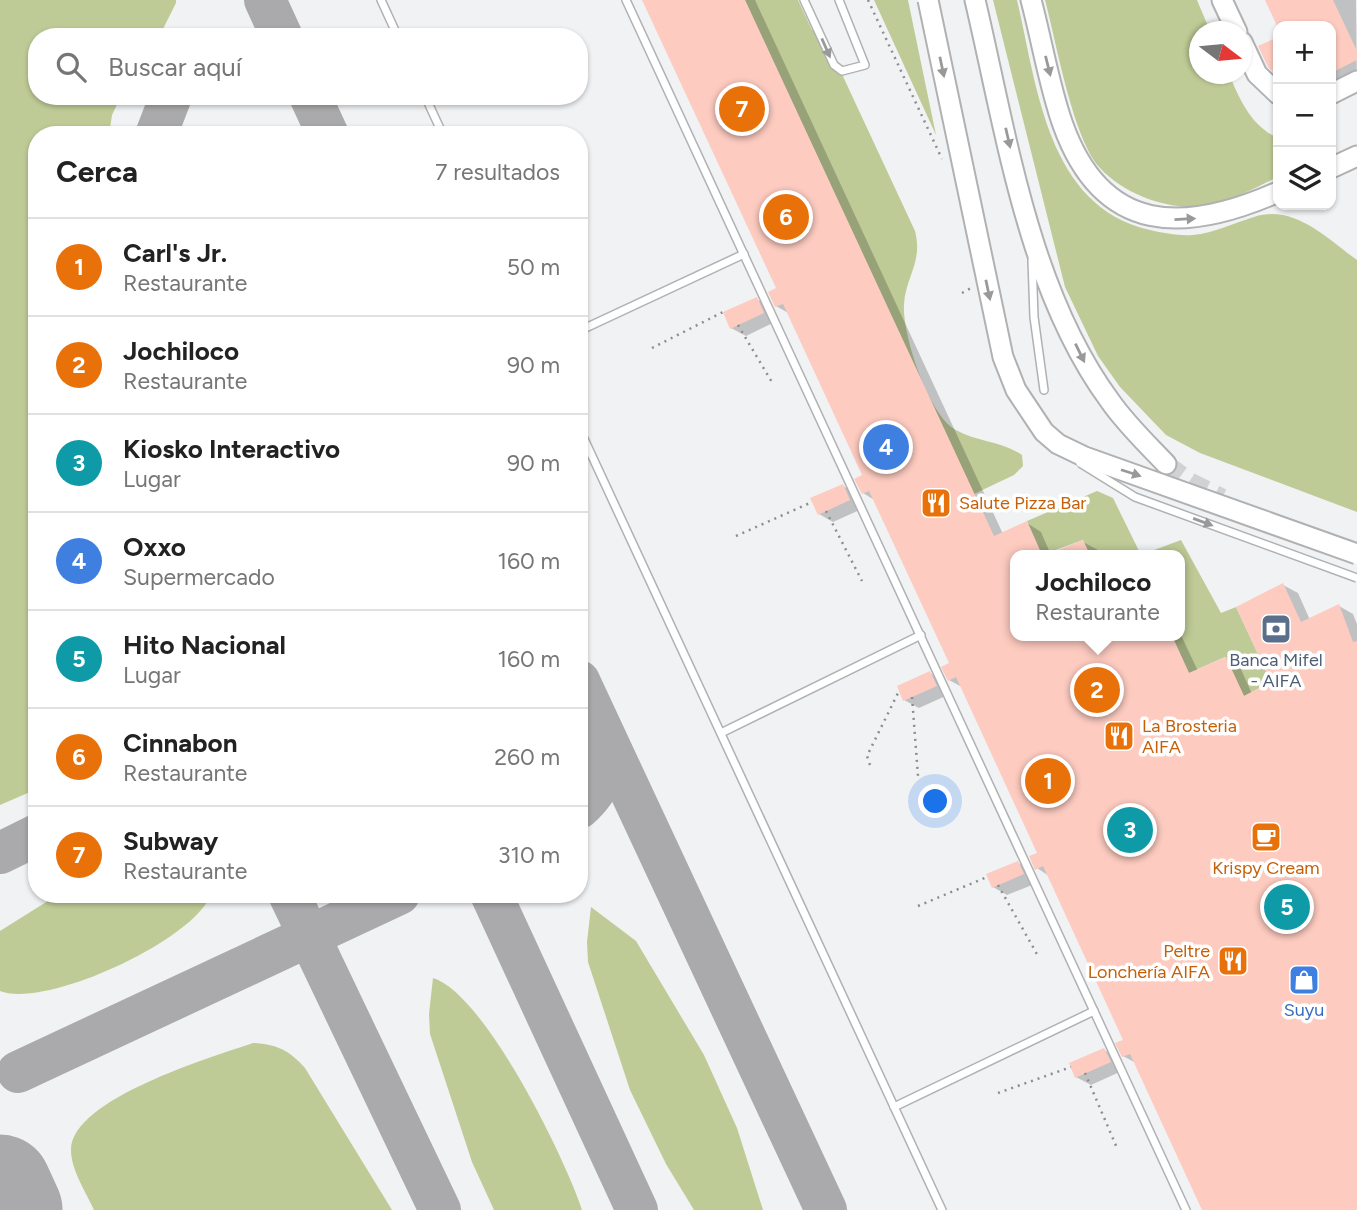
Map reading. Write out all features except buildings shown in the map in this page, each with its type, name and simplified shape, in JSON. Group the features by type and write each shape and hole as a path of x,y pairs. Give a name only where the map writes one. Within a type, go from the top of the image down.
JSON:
{"main road":[{"path":"928,0 1003,357 1029,413 1058,444 1106,465 1357,554"},
{"path":"975,0 1030,232 1083,358 1109,400 1166,464"},
{"path":"1031,0 1063,125 1082,167 1102,190 1125,206 1153,216 1182,221 1214,215 1273,194"},
{"path":"1222,0 1232,21"},
{"path":"1252,64 1257,74 1273,89"},
{"path":"1336,91 1357,81"},
{"path":"1336,166 1357,156"}],"lane":[{"path":"381,0 394,28"},
{"path":"626,0 1186,1210"},
{"path":"804,0 834,65 842,71 865,65 839,0"},
{"path":"429,105 439,126"},
{"path":"1030,232 1034,317 1044,390"},
{"path":"588,327 744,254"},
{"path":"1058,444 1122,492 1357,578"},
{"path":"588,447 942,1210"},
{"path":"721,733 921,635"},
{"path":"894,1107 1094,1011"}],"path":[{"path":"868,0 943,160"},
{"path":"962,293 972,288"},
{"path":"652,348 723,312"},
{"path":"738,325 773,384"},
{"path":"736,536 812,502"},
{"path":"826,511 862,580"},
{"path":"870,765 867,756 899,691"},
{"path":"912,697 918,776"},
{"path":"918,906 987,877"},
{"path":"998,885 1038,956"},
{"path":"998,1093 1071,1067"},
{"path":"1085,1073 1117,1148"}],"green space":[{"path":"0,0 176,0 164,28 28,28 28,105 117,105 110,126 28,126 28,793 0,805"},
{"path":"745,0 798,0 812,30 820,27 915,231 917,252 905,294 905,318 912,354 927,392 936,409 956,430 1022,455 1023,466 1014,475 974,494"},
{"path":"874,0 908,0 936,135"},
{"path":"993,0 1017,0 1032,69 1052,138 1068,170 1089,196 1116,217 1150,230 1188,235 1209,232 1254,217 1283,215 1309,225 1357,260 1357,512 1200,453 1166,435 1120,387 1098,356 1065,287"},
{"path":"1045,0 1197,0 1206,21 1189,21 1189,84 1233,84 1242,103 1260,127 1273,135 1273,179 1226,201 1192,207 1155,201 1130,191 1109,177 1090,154 1066,88"},
{"path":"1097,491 1113,498 1139,550 1088,550 1083,540 1056,550 1040,550 1027,521"},
{"path":"1181,540 1221,613 1236,607 1271,682 1244,696 1225,657 1189,673 1174,641 1185,641 1185,550 1154,550"},
{"path":"45,903 205,903 178,931 116,967 50,990 21,994 0,991 0,931"},
{"path":"591,907 636,941 704,1055 737,1128 763,1210 694,1210 666,1164 630,1090 588,962"},
{"path":"433,978 454,990 499,1045 541,1118 582,1210 494,1210 472,1162 430,1034"},
{"path":"253,1043 282,1049 305,1068 392,1210 94,1210 76,1173 72,1158 71,1150 77,1131 94,1114 118,1097 207,1058"}],"taxiway":[{"path":"265,0 278,28"},
{"path":"159,126 168,105"},
{"path":"314,105 324,126"},
{"path":"588,700 826,1210"},
{"path":"588,800 603,774 606,755 603,734"},
{"path":"0,853 28,839"},
{"path":"293,903 440,1210"},
{"path":"18,1072 380,903"},
{"path":"495,903 637,1210"}],"runway":[{"path":"0,1186 11,1210"}],"tunnel":[{"path":"1166,464 1190,482 1222,498"}],"place":[{"name":"Subway","path":"742,109"},
{"name":"Cinnabon","path":"786,217"},
{"name":"Oxxo","path":"886,447"},
{"name":"Salute Pizza Bar","path":"936,503"},
{"name":"Banca Mifel - AIFA","path":"1276,629"},
{"name":"Jochiloco","path":"1097,690"},
{"name":"La Brosteria AIFA","path":"1119,736"},
{"name":"Carl's Jr.","path":"1048,781"},
{"name":"Kiosko Interactivo","path":"1130,830"},
{"name":"Krispy Cream","path":"1266,837"},
{"name":"Hito Nacional","path":"1287,907"},
{"name":"Peltre Lonchería AIFA","path":"1233,961"},
{"name":"Suyu","path":"1304,980"}]}
